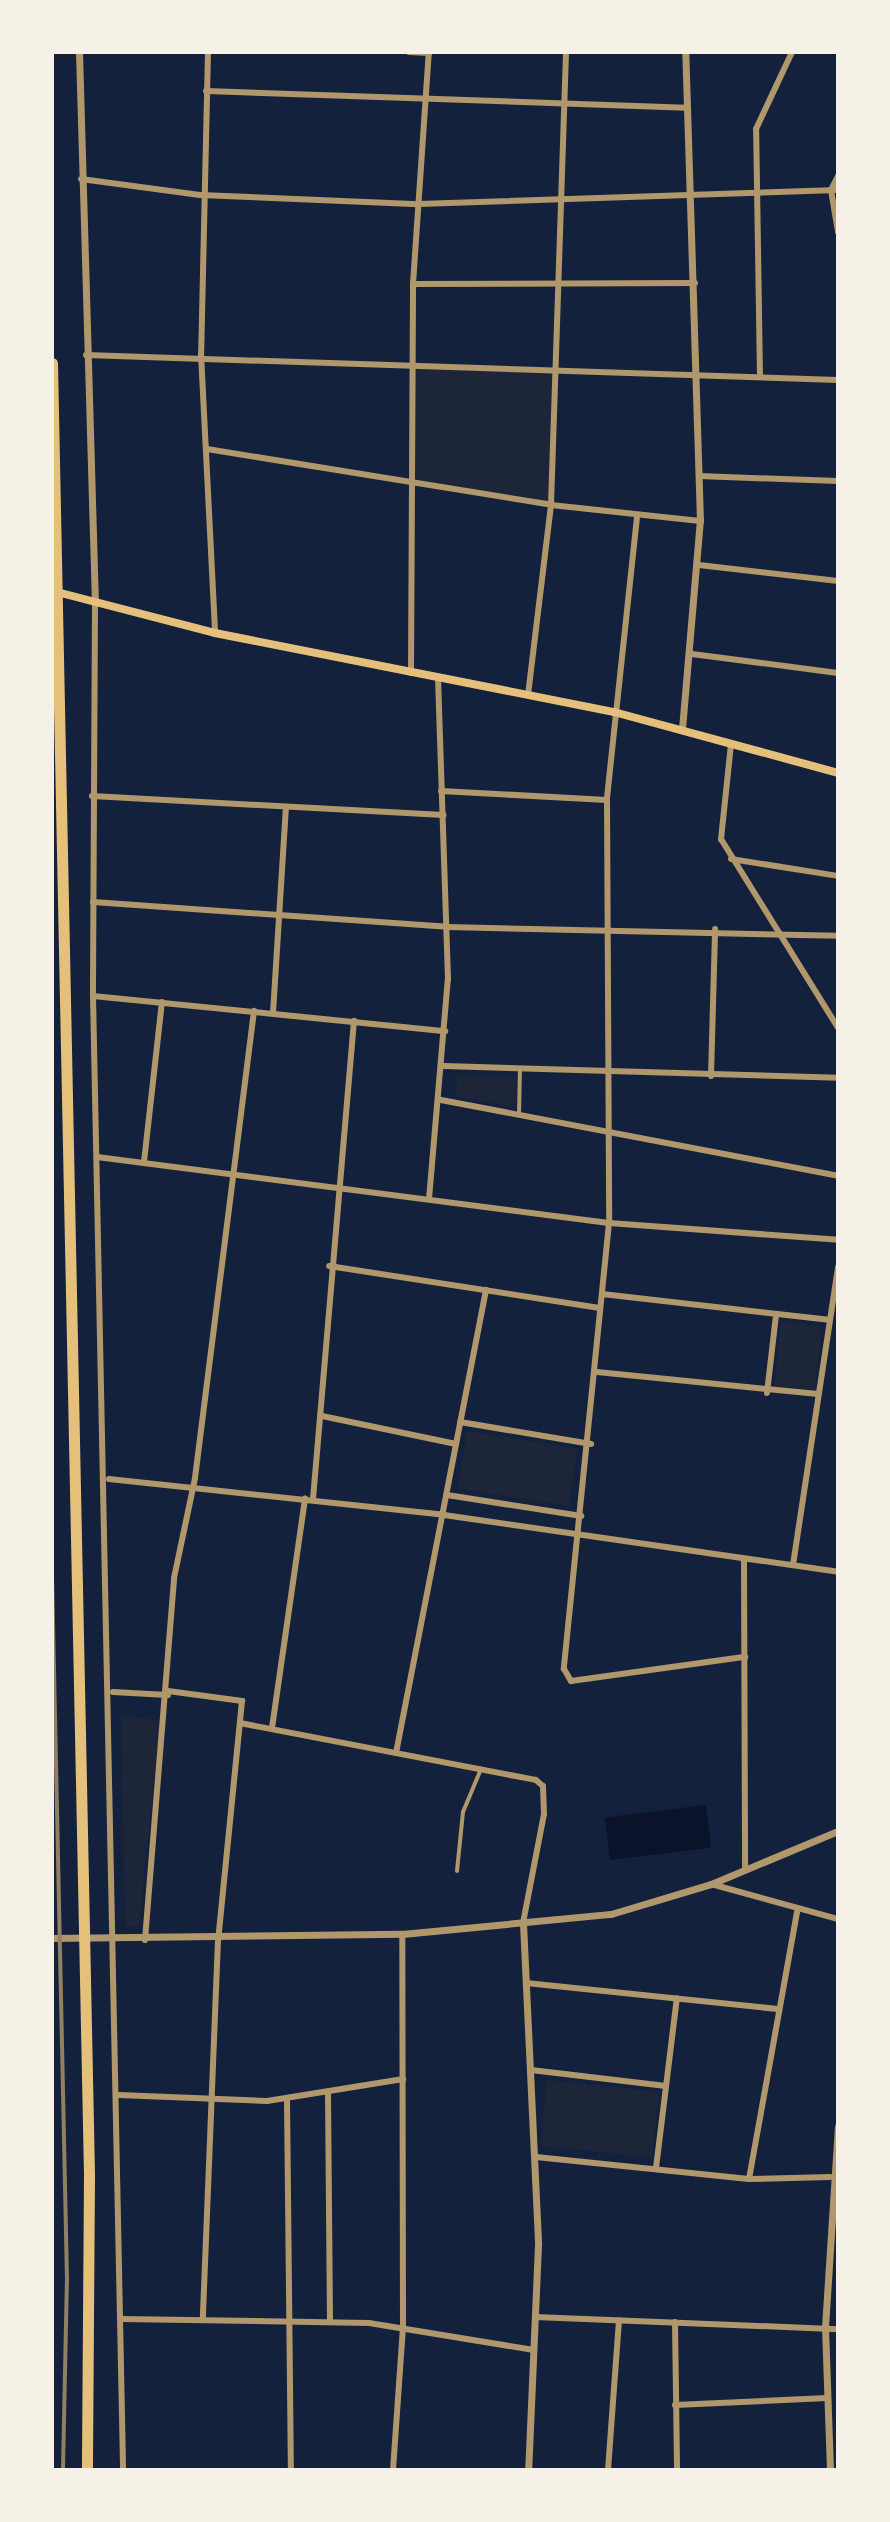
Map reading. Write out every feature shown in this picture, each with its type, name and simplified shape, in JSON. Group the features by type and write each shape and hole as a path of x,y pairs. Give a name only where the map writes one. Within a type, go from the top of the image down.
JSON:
{"highway":[{"path":"52,363 90,2205 87,2470"}],"main road":[{"path":"52,591 215,633 614,712 838,773"}],"street":[{"path":"79,52 95,604 93,996 109,1479 123,2470"},
{"path":"208,52 200,195 201,354 215,633"},
{"path":"409,52 429,52 413,284 416,479 411,673"},
{"path":"528,695 551,505 566,52"},
{"path":"682,729 692,654 700,521 699,373 685,52"},
{"path":"760,376 756,192 759,118 791,52"},
{"path":"206,91 686,108"},
{"path":"838,176 835,190 838,232"},
{"path":"81,179 200,195 419,204 835,190"},
{"path":"413,284 695,283"},
{"path":"86,355 201,354 412,367 699,373 838,380"},
{"path":"207,449 416,479 551,505 637,517 700,521"},
{"path":"699,476 838,481"},
{"path":"637,517 607,800 604,925 610,1073 609,1223 591,1444 565,1678 745,1657"},
{"path":"699,565 838,581"},
{"path":"692,654 838,673"},
{"path":"429,1199 444,1066 447,927 438,679"},
{"path":"731,744 718,826 731,859 779,930 838,1028"},
{"path":"441,791 607,800"},
{"path":"92,796 443,815"},
{"path":"273,1013 286,808"},
{"path":"731,859 838,876"},
{"path":"93,902 281,912 447,927 604,925 779,930 838,936"},
{"path":"711,1076 715,929"},
{"path":"93,996 445,1031"},
{"path":"144,1162 162,1002"},
{"path":"145,1940 168,1693 174,1578 192,1488 254,1011"},
{"path":"272,1728 322,1416 329,1266 354,1021"},
{"path":"444,1066 838,1078"},
{"path":"519,1115 520,1069"},
{"path":"441,1100 838,1176"},
{"path":"97,1157 233,1171 609,1223 838,1240"},
{"path":"329,1266 600,1308"},
{"path":"793,1565 838,1266"},
{"path":"396,1753 486,1290"},
{"path":"602,1294 829,1320"},
{"path":"767,1393 776,1315"},
{"path":"597,1372 767,1393 818,1394"},
{"path":"322,1416 456,1444"},
{"path":"460,1422 591,1444"},
{"path":"109,1479 309,1498 444,1515 838,1572"},
{"path":"447,1495 581,1516"},
{"path":"744,1559 745,1870"},
{"path":"113,1692 168,1693 242,1701 218,1940 203,2320"},
{"path":"240,1723 481,1769 543,1786 523,1923 536,2157 535,2317 528,2470"},
{"path":"457,1871 463,1812 481,1769"},
{"path":"52,1938 218,1940 402,1934 611,1914 711,1884 838,1831"},
{"path":"711,1884 838,1919"},
{"path":"749,2179 798,1908"},
{"path":"393,2470 403,2328 402,1934"},
{"path":"526,1983 778,2009"},
{"path":"656,2168 677,1998"},
{"path":"531,2070 666,2086"},
{"path":"119,2095 210,2101 287,2099 403,2079"},
{"path":"328,2093 330,2321"},
{"path":"287,2099 291,2470"},
{"path":"830,2470 825,2327 833,2190 830,2177 838,2126"},
{"path":"536,2157 749,2179 830,2177"},
{"path":"535,2317 838,2329"},
{"path":"121,2319 330,2321 403,2328 534,2350"},
{"path":"608,2470 619,2320"},
{"path":"675,2322 677,2470"},
{"path":"675,2405 827,2398"}],"shaded area":[{"path":"412,367 557,371 551,505 416,479"},
{"path":"457,1075 517,1076 516,1108 456,1096"},
{"path":"781,1322 822,1326 815,1390 774,1386"},
{"path":"467,1431 578,1449 569,1506 458,1488"},
{"path":"121,1716 160,1720 139,1927 127,1926 125,1918"},
{"path":"706,1805 711,1848 610,1860 605,1817"},
{"path":"547,2080 659,2092 652,2157 540,2146"}],"railway":[{"path":"52,1575 67,2277 63,2470"}]}
